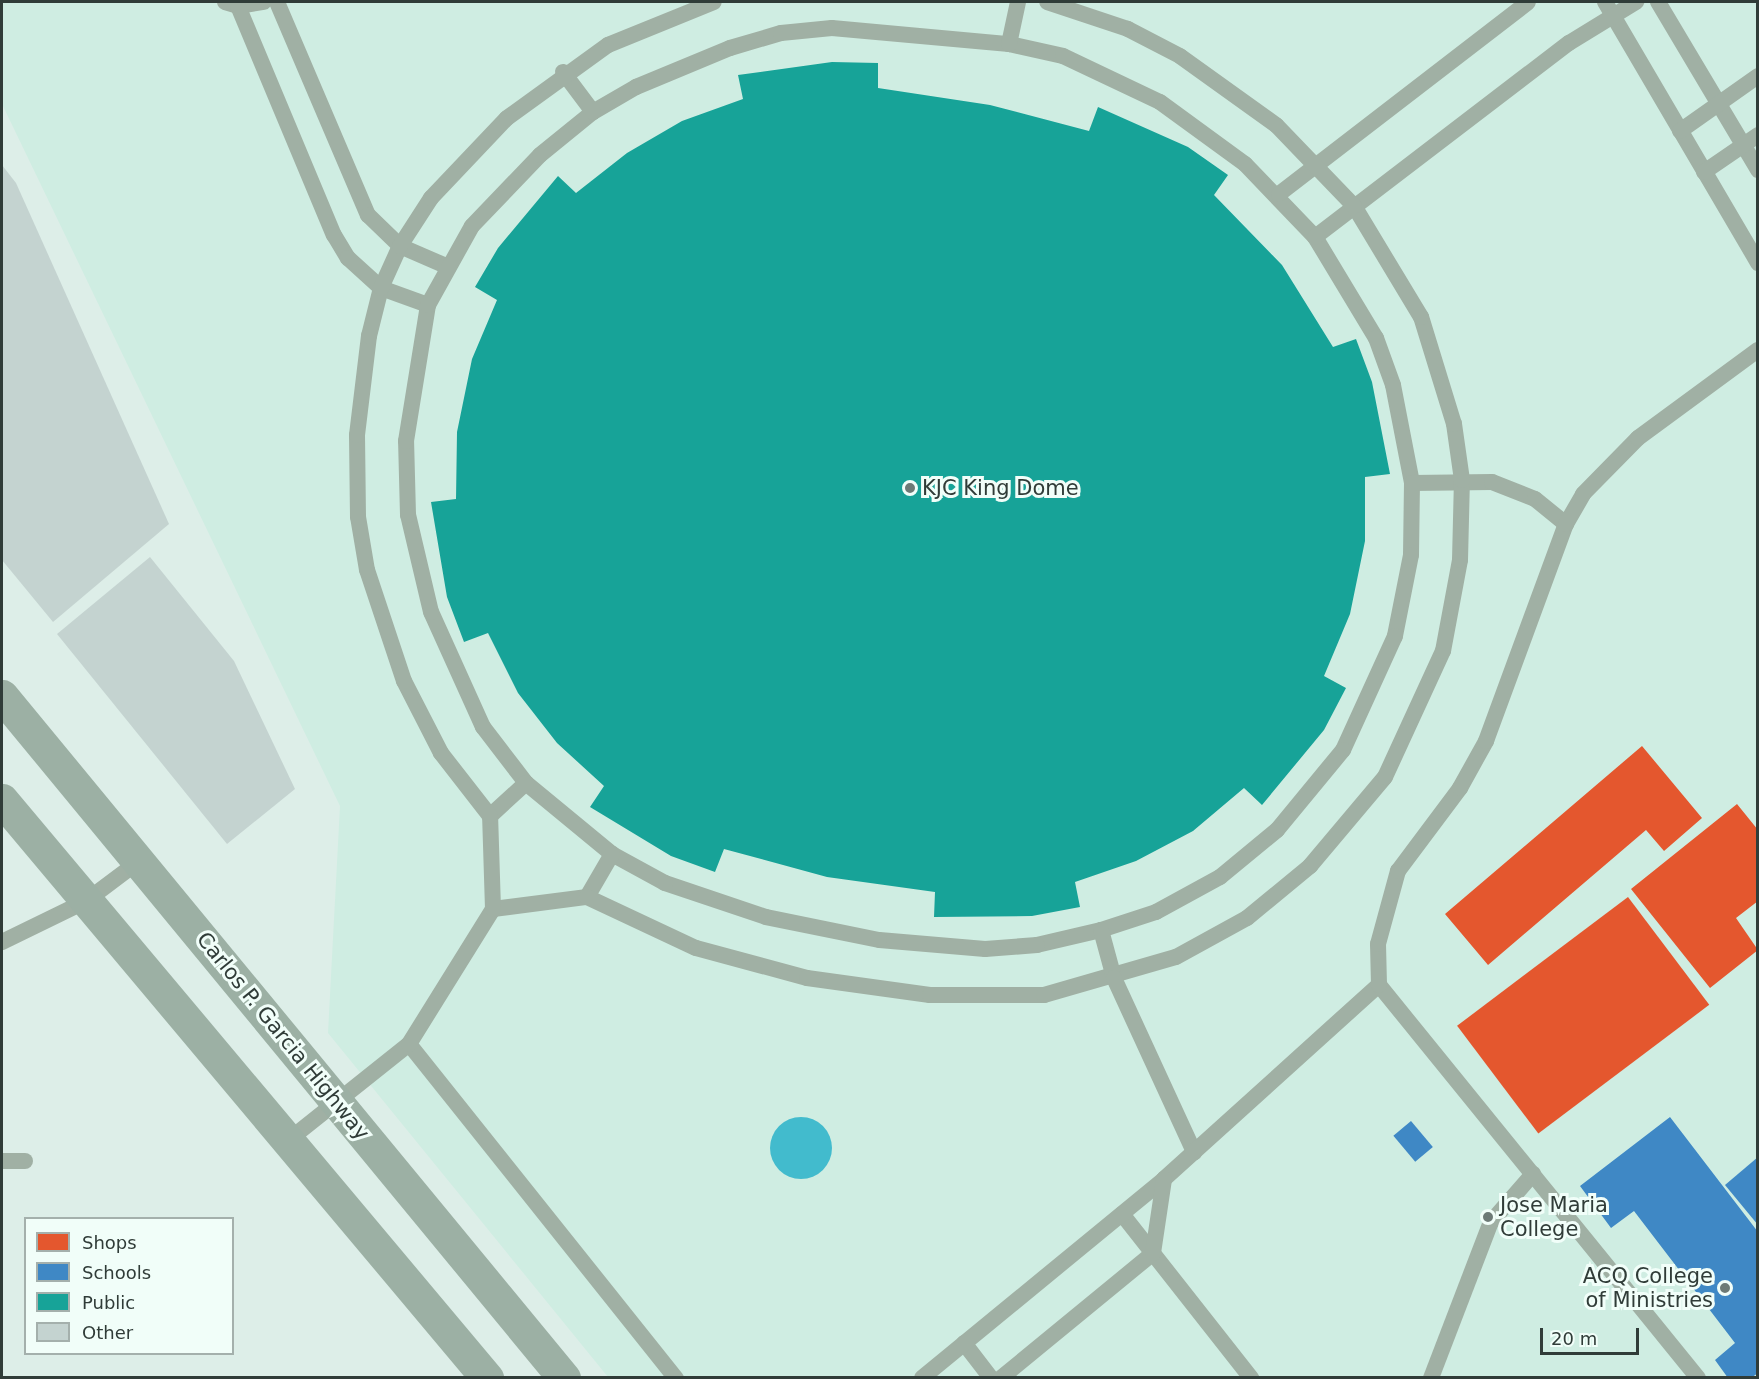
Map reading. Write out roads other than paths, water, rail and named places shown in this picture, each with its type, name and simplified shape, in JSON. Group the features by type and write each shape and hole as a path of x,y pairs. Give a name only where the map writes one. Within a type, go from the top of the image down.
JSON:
{"highway":[{"name":"Carlos P. Garcia Highway","path":"2,696 564,1377"},
{"path":"2,800 290,1139 487,1377"}],"lane":[{"path":"264,2 232,4 334,235 348,258 381,288 428,304"},
{"path":"277,2 358,194 381,233 400,246 446,266"},
{"path":"290,1139 409,1044 493,909 490,816 441,753 404,681 367,570 358,517 357,435 369,336 381,288 400,246 466,158 563,72 608,45 714,2"},
{"path":"1009,44 1018,2"},
{"path":"493,909 587,897 696,948 872,989 985,999 1044,995 1114,978 1176,957 1247,918 1311,866 1385,777 1443,651 1460,560 1462,480 1449,402 1421,317 1354,206 1316,162 1276,125 1180,56 1128,29 1047,2"},
{"path":"1279,194 1316,162 1528,2"},
{"path":"1315,237 1609,9 1636,2"},
{"path":"1658,2 1758,170"},
{"path":"1609,9 1758,263"},
{"path":"886,30 1009,44 1063,56 1160,102 1279,194 1315,237 1376,338 1401,414 1412,483 1411,555 1395,636 1343,750 1277,830 1220,877 1156,912 1101,930 1037,945 985,949 879,940 712,900 612,854 526,783 483,727 449,660 416,562 406,441 428,304 446,266 503,190 593,112 683,66 781,33 886,30"},
{"path":"563,72 593,112"},
{"path":"1680,131 1720,107 1758,76"},
{"path":"1704,172 1744,147 1758,135"},
{"path":"1698,1377 1379,985 1378,944 1389,893 1398,871 1460,788 1486,741 1566,524 1608,464 1758,350"},
{"path":"1412,483 1462,480 1518,489 1566,524"},
{"path":"490,816 526,783"},
{"path":"587,897 612,854"},
{"path":"2,942 86,901 139,861"},
{"path":"1101,930 1114,978 1194,1152"},
{"path":"922,1377 1164,1179 1379,985"},
{"path":"409,1044 676,1377"},
{"path":"2,1161 25,1161"},
{"path":"1431,1377 1491,1222 1533,1174"},
{"path":"1001,1377 1153,1253 1164,1179"},
{"path":"1122,1214 1251,1377"},
{"path":"964,1343 991,1377"}],"water":[{"path":"795,1117 807,1117 823,1126 830,1136 832,1148 830,1160 823,1170 807,1179 795,1179 784,1174 775,1165 770,1154 770,1142 775,1131 784,1122"}],"place":[{"name":"KJC King Dome","path":"910,488"},
{"name":"Jose Maria College","path":"1488,1217"},
{"name":"ACQ College of Ministries","path":"1725,1288"}]}
